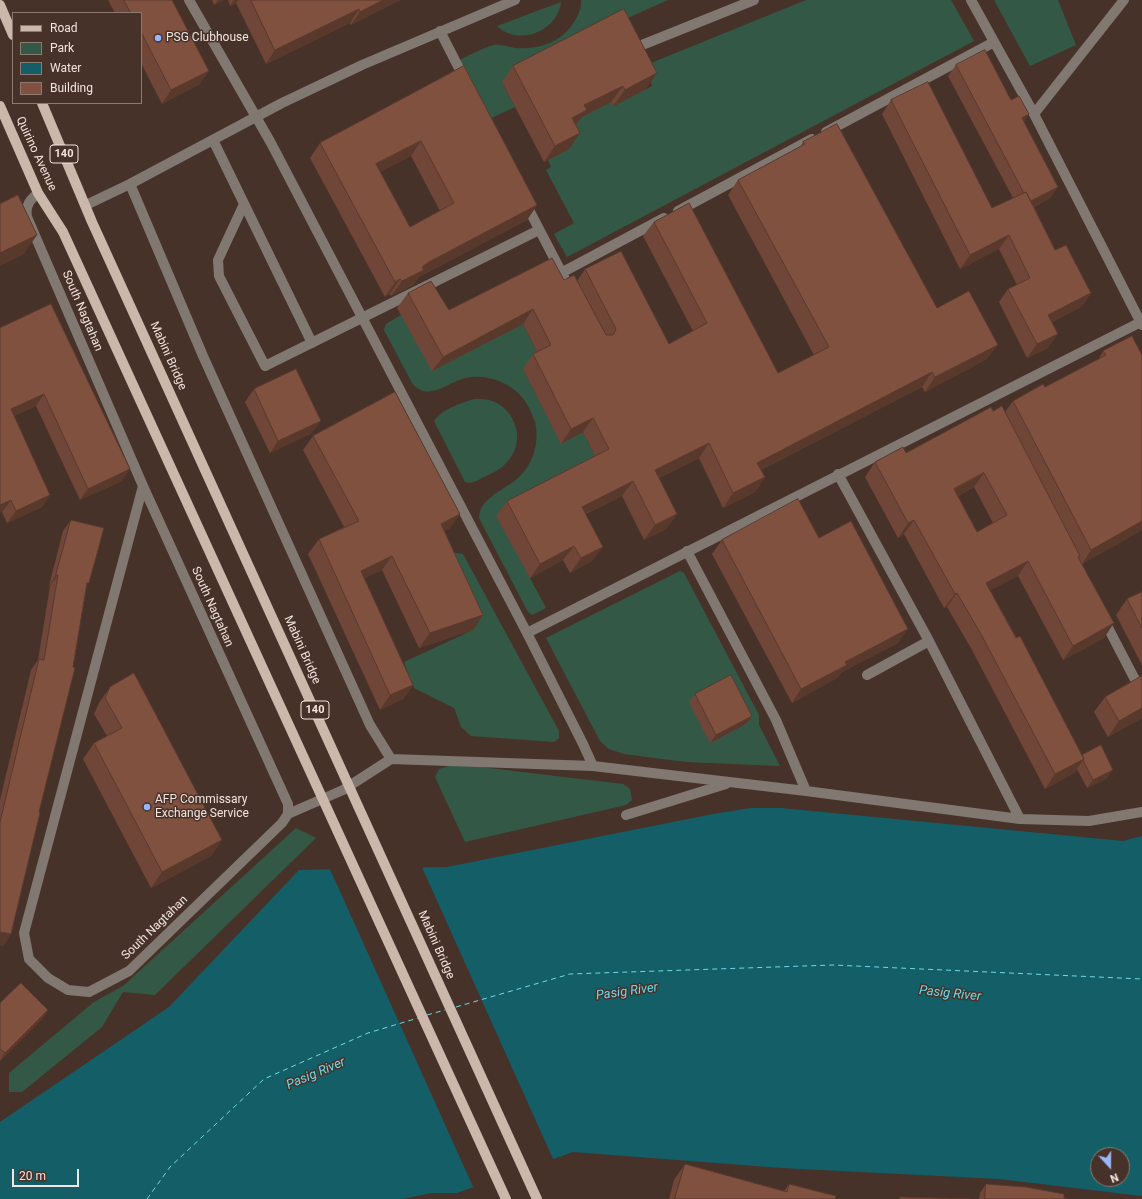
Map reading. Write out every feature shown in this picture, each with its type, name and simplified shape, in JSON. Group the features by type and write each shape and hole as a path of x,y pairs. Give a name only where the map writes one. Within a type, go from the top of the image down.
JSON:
{"main road":[{"path":"0,4 12,33"},
{"name":"Quirino Avenue","path":"42,104 92,222"},
{"name":"Quirino Avenue","path":"0,106 38,192 64,232 506,1199"},
{"name":"Mabini Bridge","path":"92,222 537,1199"}],"street":[{"path":"189,0 258,118 362,319 528,633 593,766"},
{"path":"86,205 258,118 282,103 440,31 515,0"},
{"path":"642,45 754,0"},
{"path":"528,633 838,474 990,404 1141,323 1034,114 971,0"},
{"path":"1034,114 1124,0"},
{"path":"440,31 470,92"},
{"path":"561,273 994,42"},
{"path":"213,140 312,343"},
{"path":"130,184 207,364 367,718 391,760"},
{"name":"South Nagtahan","path":"38,192 29,201 26,208 27,217 143,486 288,804 288,814 282,823 129,971 89,992 68,990 48,978 29,959 24,933 143,486"},
{"path":"522,196 568,286"},
{"path":"244,204 218,260 220,276 264,366 267,366 539,230"},
{"path":"838,474 929,641 1020,819"},
{"path":"687,551 776,720 806,790"},
{"path":"1098,609 1142,693"},
{"path":"867,675 929,641"},
{"path":"288,814 343,790 391,760 593,766 730,783 806,790 1020,819 1090,822 1142,812"},
{"path":"626,814 730,783"}],"green space":[{"path":"581,0 668,0 612,25 502,82 515,107 487,120 457,61 489,46 502,45 515,48 531,48 554,41 567,31 574,22 580,10"},
{"path":"806,0 951,0 974,41 567,257 554,234 574,223 546,170 551,167 548,160 568,149 566,108 598,108 611,102 614,106 652,86 646,65"},
{"path":"994,0 1058,0 1076,45 1030,66"},
{"path":"561,2 553,21 536,33 516,35 506,32 497,26"},
{"path":"401,315 456,358 523,324 541,360 523,369 561,443 583,432 599,464 530,578 546,608 532,615 528,612 479,518 480,511 484,504 495,494 515,481 531,461 537,434 531,412 523,398 516,391 492,379 477,377 466,378 438,390 425,391 418,389 412,383 384,330 386,324"},
{"path":"474,399 492,401 504,408 514,422 517,438 513,454 503,466 493,473 476,481 467,483 465,482 434,421 447,410"},
{"path":"455,553 463,554 559,731 559,738 554,742 471,736 461,727 454,708 414,688 404,662 473,630 445,557"},
{"path":"680,571 684,573 759,715 759,725 780,766 686,762 624,754 609,749 600,741 546,638"},
{"path":"455,764 623,784 630,789 632,800 626,805 465,842 435,777 439,769"},
{"path":"296,828 316,838 155,995 123,992 102,1027 22,1092 9,1092 9,1073 94,1002 123,986"}],"water":[{"name":"Pasig River","path":"751,808 781,808 1123,841 1142,836 1142,1196 999,1179 782,1168 573,1152 457,1193 432,1193 402,1199 0,1199 0,1122 169,1007 299,870 447,867 713,814"}],"pier":[{"path":"421,865 554,1161 474,1189 329,867"}],"building":[{"name":"PSG Clubhouse","path":"124,0 172,0 209,71 171,90 142,34 142,12 130,12"},
{"path":"251,0 383,0 360,12 359,9 275,50"},
{"path":"624,9 657,73 625,90 623,86 584,105 587,110 572,118 580,133 555,146 513,66"},
{"path":"985,50 1011,100 1019,96 1029,114 1022,118 1058,187 1031,201 1026,192 1024,193 956,65"},
{"path":"464,66 537,205 429,262 422,267 424,270 402,281 400,279 395,282 320,143","holes":["421,141 454,203 410,227 376,164"]},
{"path":"928,82 992,208 1026,192 1055,250 1066,245 1091,293 1048,315 1058,334 1037,344 1008,289 1030,278 1009,235 970,255 891,100"},
{"path":"837,124 937,308 969,291 998,345 935,377 932,372 757,463 765,477 733,493 709,443 655,470 677,514 655,525 633,481 582,507 603,547 581,558 574,546 540,564 507,501 609,449 593,418 571,429 533,354 551,345 533,309 443,357 408,293 431,281 449,310 552,258 564,280 574,275 606,335 613,335 616,330 615,327 585,269 621,251 669,344 707,323 654,222 689,203 778,373 829,347 738,180 805,144 803,142"},
{"path":"18,195 37,235 0,253 0,204"},
{"path":"51,304 130,469 88,489 44,394 11,409 50,495 16,511 11,500 0,505 0,328"},
{"path":"1132,336 1142,355 1142,521 1091,550 1013,401 1043,384 1045,387 1106,355 1103,351"},
{"path":"296,369 321,421 278,441 254,389"},
{"path":"395,392 460,514 441,524 483,615 430,633 392,556 361,571 413,685 390,695 319,539 359,521 313,436"},
{"path":"1002,406 1080,556 1078,557 1114,623 1073,646 1028,561 986,583 1016,638 1020,636 1084,759 1055,774 982,636 957,593 955,594 914,520 908,523 875,462 903,447 906,453 991,407 993,411","holes":["984,473 1007,515 977,532 954,489"]},
{"path":"798,499 819,538 851,521 908,629 845,662 847,665 801,689 722,540"},
{"path":"71,520 104,528 89,583 87,583 73,667 75,668 39,812 11,934 0,932 0,822 39,659 44,660 58,575 56,575"},
{"path":"1142,592 1142,628 1127,599"},
{"name":"AFP Commissary Exchange Service","path":"134,673 222,840 162,872 94,743 122,728 105,698 110,687"},
{"path":"731,675 752,716 716,735 695,694"},
{"path":"1142,676 1142,708 1119,721 1105,697"},
{"path":"1101,745 1113,770 1093,780 1082,755"},
{"path":"21,983 48,1010 5,1053 0,1049 0,1003"},
{"path":"685,1164 787,1192 789,1184 836,1196 835,1199 675,1199"},
{"path":"986,1184 1026,1187 1064,1194 1064,1198 1068,1199 985,1199"},
{"path":"900,1197 969,1199 900,1199"}],"ferry route":[{"path":"456,1007 570,974 833,965 1142,979"},
{"path":"427,1015 445,1010"},
{"path":"147,1199 170,1167 264,1079 368,1033 418,1018"}],"place":[{"name":"PSG Clubhouse","path":"158,38"},
{"name":"AFP Commissary Exchange Service","path":"147,807"}]}
